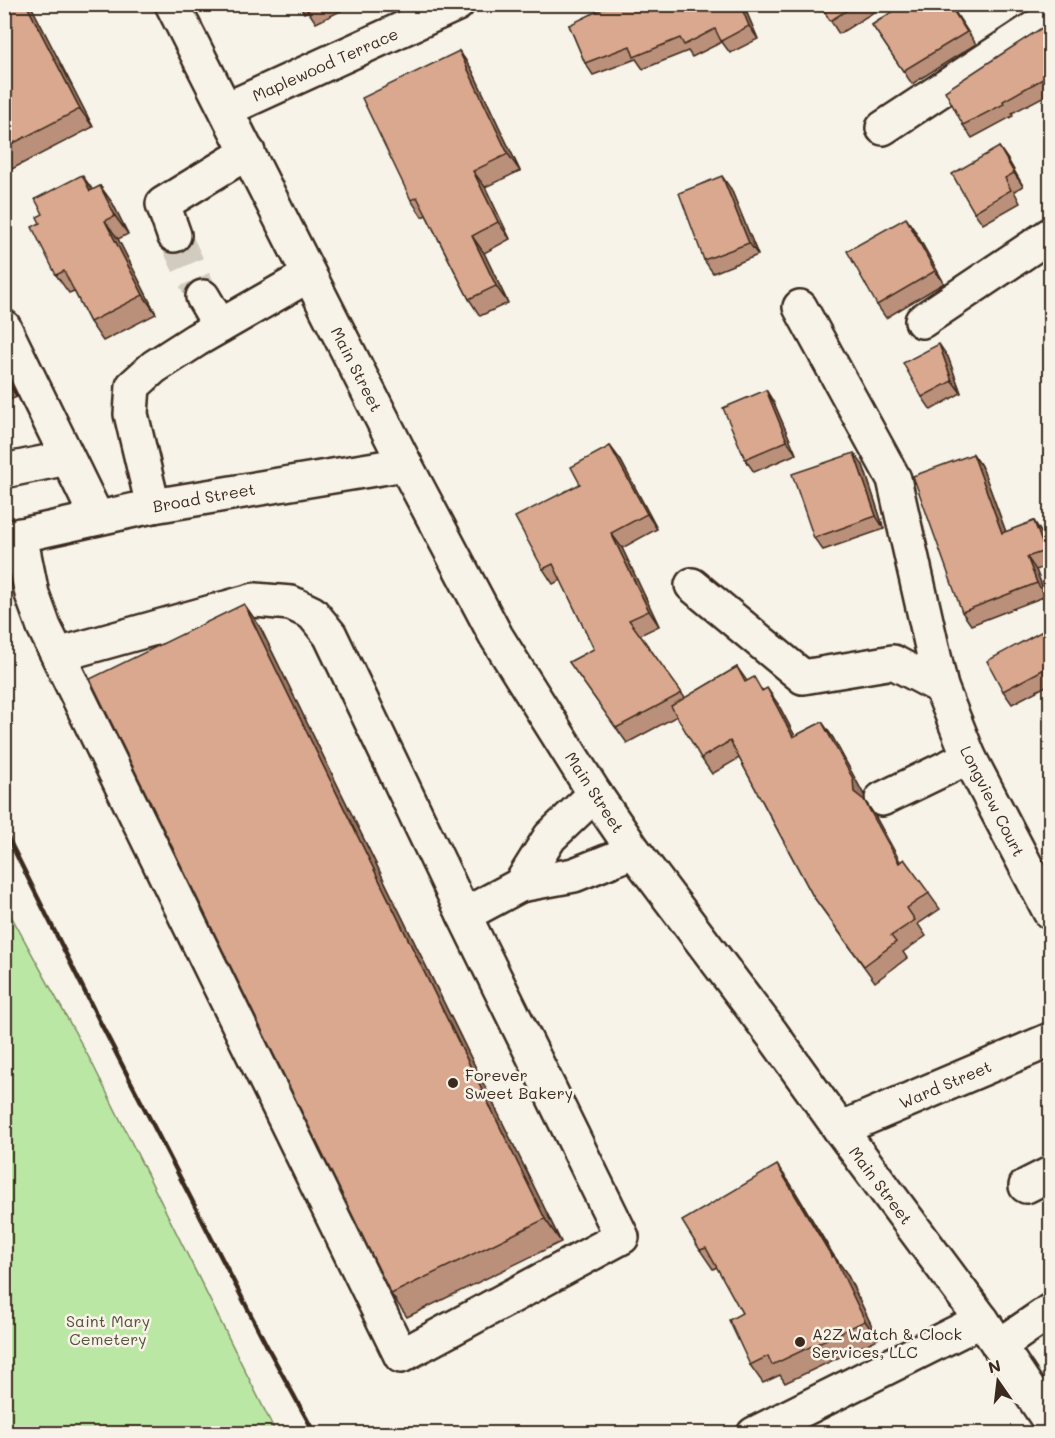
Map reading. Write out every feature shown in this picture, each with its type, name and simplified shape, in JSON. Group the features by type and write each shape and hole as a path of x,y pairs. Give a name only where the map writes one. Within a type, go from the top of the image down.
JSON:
{"main road":[{"name":"Main Street","path":"172,4 405,464 496,636 595,794 634,851 772,1034 990,1333 1050,1422"},
{"name":"Maplewood Terrace","path":"226,109 457,4"},
{"path":"883,128 1050,18"},
{"path":"174,235 163,204 248,152"},
{"path":"922,321 1050,235"},
{"path":"153,506 131,414 133,386 154,367 309,275"},
{"path":"203,297 220,326"},
{"name":"Longview Court","path":"800,307 894,479 941,687 969,757 1050,912"},
{"path":"4,327 97,518"},
{"path":"4,471 68,458"},
{"name":"Broad Street","path":"12,537 153,506 405,464"},
{"path":"12,537 32,594 58,655 401,1356 622,1237 330,635 312,613 291,603 255,600 58,655"},
{"path":"692,585 803,677 893,662 941,687"},
{"path":"882,799 969,757"},
{"path":"520,885 550,837 595,794"},
{"path":"464,915 520,885 574,875 634,851"},
{"name":"Ward Street","path":"840,1129 1050,1040"},
{"path":"754,1434 990,1333 1050,1311"}],"green space":[{"name":"Saint Mary Cemetery","path":"4,903 93,1065 276,1433 5,1433"}],"building":[{"path":"4,4 26,4 80,109 4,148"},
{"path":"304,4 318,4 307,10"},
{"path":"603,4 740,4 749,26 721,41 715,29 684,45 680,38 634,57 630,46 585,63 569,25 604,8"},
{"path":"820,4 857,4 830,21"},
{"path":"904,4 949,4 967,32 903,71 872,25"},
{"path":"1043,27 1050,41 1050,75 1003,101 1004,104 963,125 945,91"},
{"path":"459,51 508,154 473,171 498,222 472,236 496,286 469,299 417,197 411,200 362,98"},
{"path":"999,147 1014,173 1005,178 1011,190 974,212 952,174"},
{"path":"82,175 90,191 100,186 115,216 105,221 143,295 90,322 64,271 56,275 32,227 40,223 37,217 43,214 35,199"},
{"path":"722,176 749,243 704,260 679,193"},
{"path":"906,218 935,271 877,305 847,251"},
{"path":"939,344 952,381 922,397 903,363"},
{"path":"766,390 787,441 745,459 723,408"},
{"path":"610,446 647,514 611,533 649,611 629,620 682,693 616,728 569,662 594,649 553,564 543,569 515,517 580,484 571,467"},
{"path":"854,453 876,516 814,538 792,474"},
{"path":"973,454 1002,533 1034,521 1045,551 1027,557 1037,583 962,612 913,476"},
{"path":"244,604 545,1219 391,1294 90,679"},
{"path":"1050,627 1050,666 1003,691 987,661"},
{"path":"737,667 745,682 754,677 762,691 767,688 793,737 822,722 853,779 854,792 864,800 899,863 904,859 929,893 907,908 915,920 891,936 896,942 864,966 813,896 730,741 701,758 671,706"},
{"path":"1050,774 1050,789 1044,777"},
{"path":"777,1165 832,1257 834,1256 865,1321 772,1365 768,1356 750,1365 729,1320 742,1313 706,1248 700,1250 682,1221"}],"tunnel":[{"path":"174,235 203,297"}],"railway":[{"path":"4,830 98,1018 269,1350 315,1434"}],"place":[{"name":"Forever Sweet Bakery","path":"453,1083"},
{"name":"A2Z Watch & Clock Services, LLC","path":"800,1342"}]}
